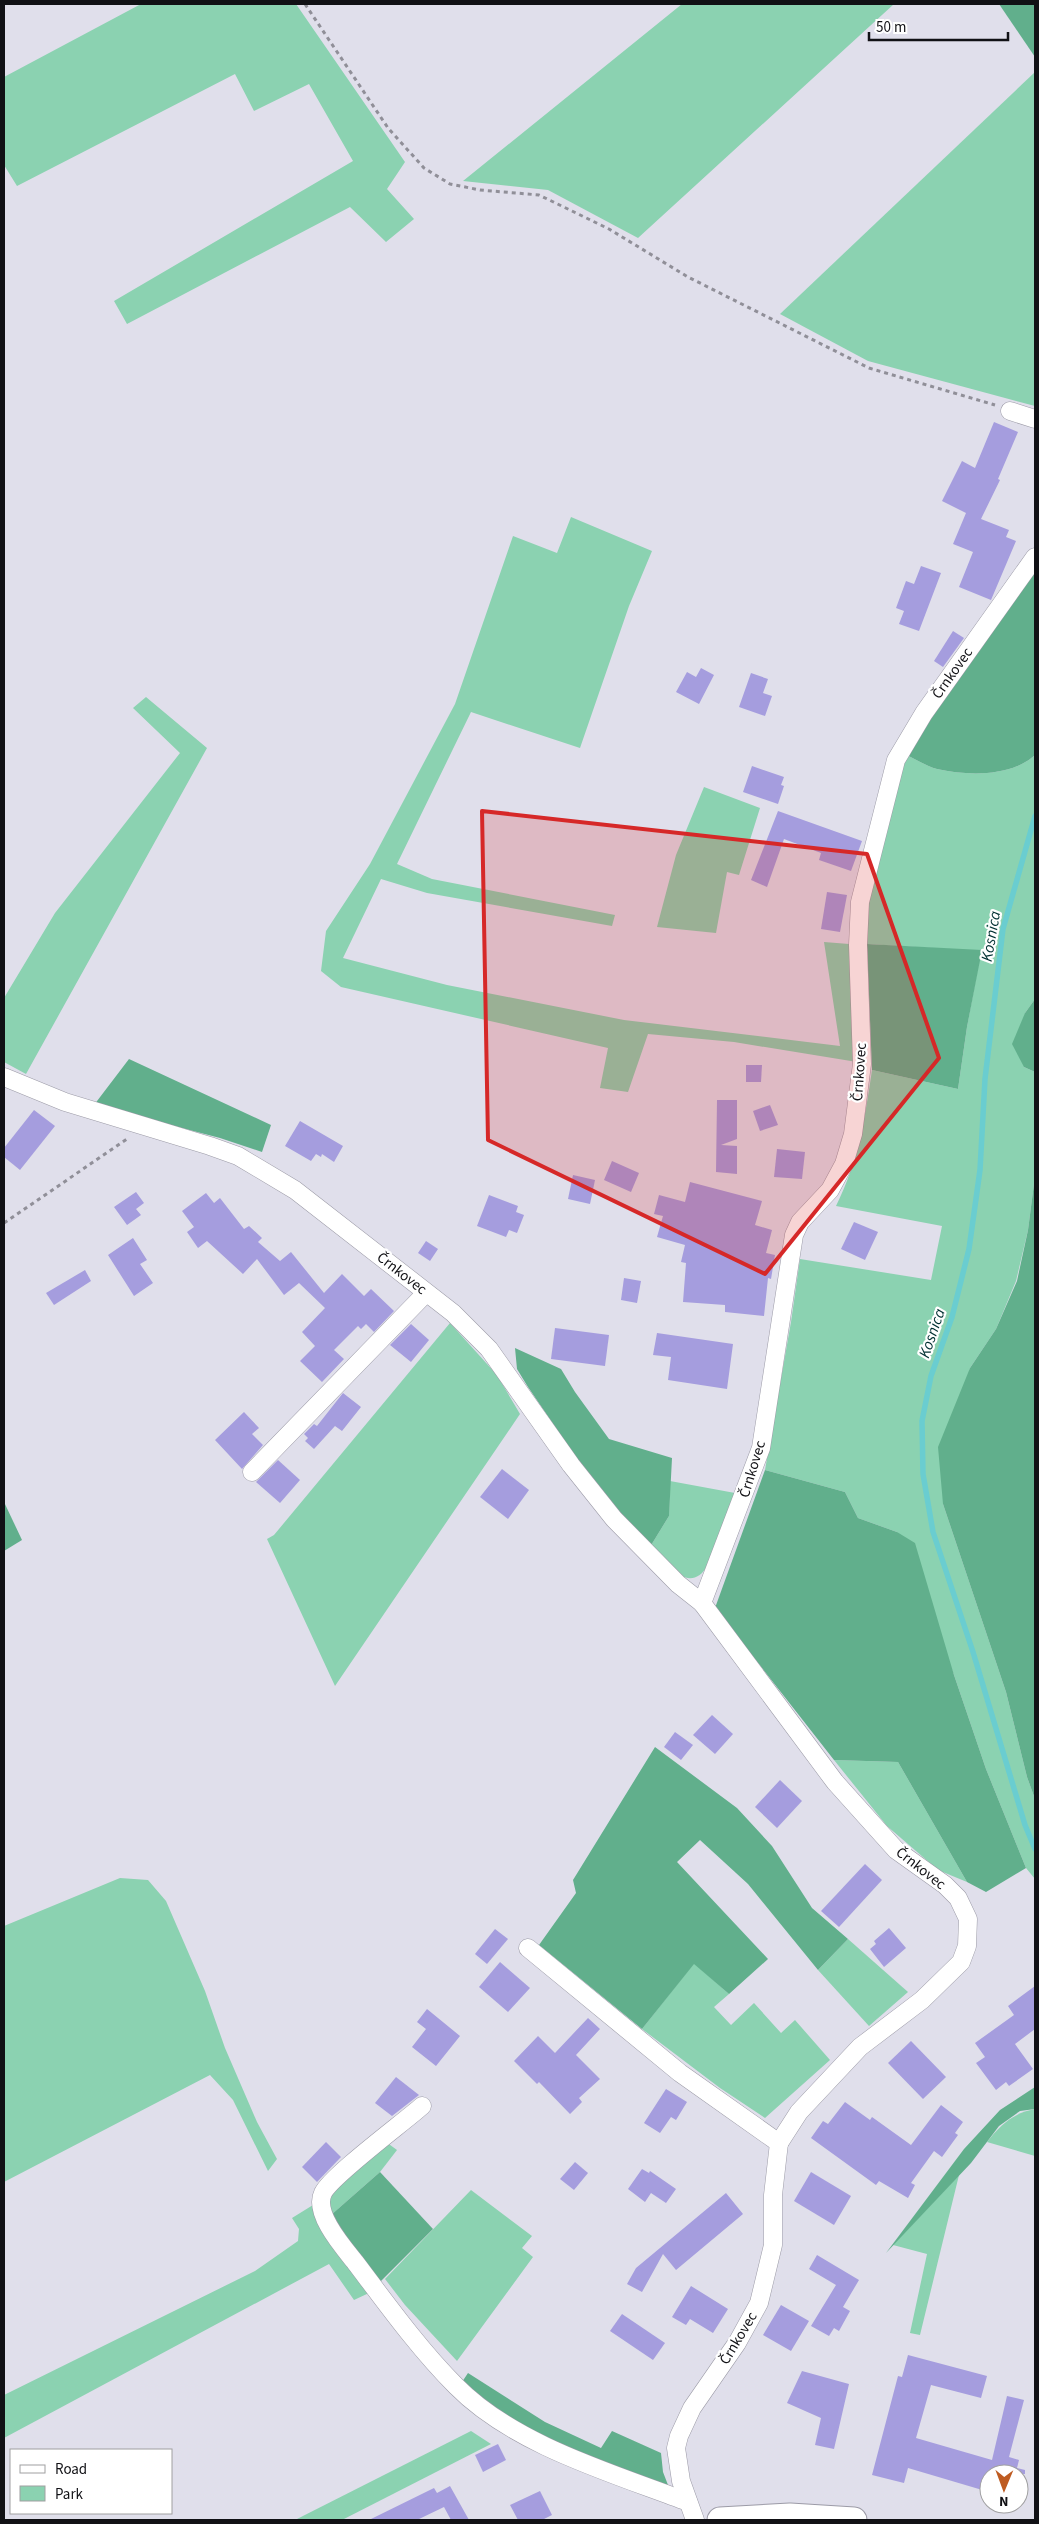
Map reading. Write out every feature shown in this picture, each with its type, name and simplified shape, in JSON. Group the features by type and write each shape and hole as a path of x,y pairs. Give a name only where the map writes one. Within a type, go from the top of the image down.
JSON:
{"main road":[{"path":"720,2520 790,2516 854,2520"}],"street":[{"path":"1010,411 1035,419"},
{"name":"Črnkovec","path":"702,1603 761,1448 770,1399 789,1254 794,1235 800,1222 830,1190 844,1164 853,1134 862,1064 858,945 860,902 896,760 924,713 1035,557"},
{"name":"Črnkovec","path":"4,1077 65,1102 210,1146 264,1170 295,1190 453,1313 490,1349 571,1465 614,1519 678,1584 702,1603 835,1782 896,1850 945,1885 958,1898 968,1919 967,1946 962,1962 922,2000 860,2047 799,2112 779,2143 773,2195 772,2245 759,2303 737,2343 692,2408 677,2442 677,2461 695,2520"},
{"path":"252,1472 426,1293"},
{"path":"528,1948 680,2073 779,2143"},
{"path":"422,2106 341,2173 322,2193 323,2216 339,2240 378,2294 456,2386 488,2412 522,2434 569,2456 688,2502"}],"path":[{"path":"305,4 388,128 424,168 450,184 480,190 539,195 609,229 688,277 869,368 1010,411"},
{"path":"4,1223 104,1153 147,1127"}],"highlighted area":[{"path":"482,811 867,854 939,1058 765,1274 488,1140"}],"green space":[{"path":"141,4 296,4 405,162 387,189 414,219 386,242 350,207 127,324 114,301 353,161 309,84 254,111 235,74 17,186 4,165 4,77"},
{"path":"682,4 894,4 638,238 548,190 463,181"},
{"path":"999,4 1035,4 1035,57"},
{"path":"1035,72 1035,406 868,361 780,314"},
{"path":"571,517 652,551 629,606 580,748 471,712 397,864 432,879 615,915 612,926 427,893 381,879 343,958 447,985 624,1020 840,1046 824,942 849,944 857,1062 734,1042 648,1034 628,1092 600,1088 608,1048 341,987 321,971 326,931 370,864 455,704 513,536 557,553"},
{"path":"1035,565 1035,755 1025,762 1002,771 962,773 937,769 905,754"},
{"path":"146,697 207,748 26,1074 4,1062 4,998 55,913 180,753 133,708"},
{"path":"905,754 937,769 962,773 1002,771 1025,762 1035,755 1035,999 1025,1013 1024,1067 1035,1072 1035,1176 1028,1230 1016,1281 996,1329 970,1368 943,1504 1006,1692 1027,1777 1035,1799 1035,1879 1026,1868 986,1769 954,1675 897,1532 858,1518 845,1492 765,1470 800,1259 931,1280 942,1226 836,1206 855,1156 872,1070 958,1089 981,951 867,944 868,902"},
{"path":"704,787 760,808 739,875 727,872 716,933 657,927 676,855"},
{"path":"867,944 982,950 967,1027 958,1089 872,1070"},
{"path":"1035,999 1035,1072 1024,1067 1012,1044 1025,1013"},
{"path":"129,1059 271,1125 262,1152 220,1138 94,1105"},
{"path":"1035,1176 1035,1799 1027,1777 1006,1692 943,1504 938,1447 970,1368 996,1329 1017,1281 1028,1230"},
{"path":"450,1323 497,1375 520,1414 335,1686 267,1539 274,1535"},
{"path":"515,1348 561,1369 609,1439 672,1458 669,1516 650,1547 590,1478 528,1387 517,1369"},
{"path":"765,1470 845,1492 858,1518 897,1532 915,1543 954,1675 986,1769 1026,1868 986,1892 967,1882 898,1762 834,1760 715,1608"},
{"path":"670,1481 735,1493 708,1565 701,1574 693,1578 686,1578 678,1574 650,1547 669,1516"},
{"path":"4,1502 22,1540 4,1551"},
{"path":"655,1747 737,1808 772,1846 812,1908 848,1939 818,1970 748,1884 700,1840 677,1862 768,1959 729,1994 694,1964 642,2029 539,1945 576,1893 573,1880"},
{"path":"834,1760 898,1762 967,1882 938,1870 887,1826"},
{"path":"120,1878 148,1880 166,1901 205,1991 225,2048 257,2122 277,2159 268,2171 233,2100 210,2075 4,2182 4,1926"},
{"path":"848,1939 908,1992 869,2026 818,1970"},
{"path":"694,1963 729,1994 714,2007 731,2025 754,2003 781,2033 795,2020 830,2060 765,2118 720,2088 642,2029"},
{"path":"1035,2087 1035,2109 1020,2111 999,2126 971,2163 886,2253 964,2149 1000,2110"},
{"path":"1035,2109 1035,2156 987,2142 1008,2121 1020,2113"},
{"path":"386,2142 397,2150 380,2172 331,2215 328,2197"},
{"path":"380,2172 433,2229 378,2284 331,2215"},
{"path":"959,2175 920,2335 910,2333 927,2254 893,2245"},
{"path":"471,2190 532,2236 522,2248 533,2257 457,2361 405,2305 385,2279"},
{"path":"313,2205 369,2293 354,2300 329,2264 4,2438 4,2395 255,2271 298,2241 299,2229 292,2218"},
{"path":"468,2373 545,2422 601,2448 612,2431 661,2453 663,2472 668,2485 650,2481 594,2461 523,2428 499,2412 462,2382"},
{"path":"471,2431 491,2444 342,2520 295,2520"}],"building":[{"path":"994,422 1018,432 998,479 1000,480 981,519 1009,530 1006,537 1016,541 991,600 959,587 973,552 953,544 966,513 942,501 962,461 975,468"},
{"path":"921,566 941,573 919,631 899,624 904,611 896,608 906,581 914,584"},
{"path":"953,631 964,638 943,667 934,661"},
{"path":"701,668 714,675 699,704 676,692 687,672 696,677"},
{"path":"751,673 768,679 763,693 772,696 765,716 739,707"},
{"path":"752,766 784,777 781,785 784,786 778,804 743,792"},
{"path":"778,811 862,841 851,871 819,860 821,853 784,839 767,887 751,880"},
{"path":"827,892 847,895 840,932 821,929"},
{"path":"746,1065 762,1065 761,1082 746,1082"},
{"path":"717,1100 737,1100 737,1139 721,1145 737,1146 737,1174 716,1172"},
{"path":"770,1105 778,1125 760,1131 753,1111"},
{"path":"34,1110 55,1126 20,1170 4,1157 4,1148"},
{"path":"300,1121 343,1146 334,1162 322,1154 321,1157 316,1154 311,1161 285,1146"},
{"path":"777,1149 805,1152 802,1179 774,1177"},
{"path":"612,1161 639,1173 631,1192 604,1180"},
{"path":"573,1175 595,1180 590,1204 568,1199"},
{"path":"690,1182 762,1201 755,1225 772,1230 766,1253 775,1255 771,1279 768,1278 764,1316 725,1312 725,1305 683,1302 686,1263 681,1262 685,1245 657,1237 663,1216 654,1214 659,1195 685,1202"},
{"path":"136,1192 144,1203 136,1209 141,1215 127,1225 114,1207"},
{"path":"206,1193 214,1203 220,1198 244,1229 249,1226 262,1238 258,1242 280,1261 291,1252 324,1293 342,1274 364,1296 371,1289 394,1311 374,1332 366,1324 361,1329 358,1326 334,1350 344,1359 322,1382 300,1361 315,1346 302,1332 325,1308 299,1283 284,1295 257,1259 243,1274 207,1241 198,1248 187,1232 194,1227 182,1211"},
{"path":"489,1195 518,1206 516,1212 524,1215 517,1233 509,1230 506,1237 477,1226"},
{"path":"854,1222 878,1232 865,1260 841,1249"},
{"path":"133,1238 147,1260 140,1264 153,1283 134,1296 108,1255"},
{"path":"426,1241 438,1249 430,1261 418,1253"},
{"path":"85,1270 91,1281 54,1305 46,1293"},
{"path":"624,1278 641,1281 637,1303 621,1300"},
{"path":"411,1324 429,1340 411,1362 390,1345"},
{"path":"555,1328 609,1335 605,1366 551,1359"},
{"path":"657,1333 733,1344 727,1389 668,1380 671,1357 653,1355"},
{"path":"343,1393 361,1407 342,1431 335,1426 314,1449 305,1441 308,1438 304,1434 314,1424 317,1426"},
{"path":"244,1412 259,1428 252,1434 263,1445 242,1469 215,1440"},
{"path":"278,1460 300,1480 280,1503 256,1482"},
{"path":"502,1469 529,1490 508,1519 480,1497"},
{"path":"712,1715 733,1734 715,1754 693,1735"},
{"path":"675,1732 693,1745 681,1760 664,1747"},
{"path":"780,1780 802,1801 777,1828 755,1807"},
{"path":"865,1864 882,1880 839,1927 821,1911"},
{"path":"889,1928 906,1948 884,1967 870,1949 876,1944 874,1941"},
{"path":"495,1929 508,1939 487,1964 475,1954"},
{"path":"500,1962 530,1988 508,2012 479,1987"},
{"path":"1035,1986 1035,2029 1015,2044 1033,2069 1009,2086 1006,2082 996,2090 976,2063 985,2057 975,2043 1014,2015 1008,2006"},
{"path":"427,2009 460,2036 436,2066 412,2047 426,2029 417,2022"},
{"path":"588,2018 600,2029 576,2055 600,2079 579,2098 582,2102 570,2114 539,2082 537,2084 514,2061 538,2036 555,2053"},
{"path":"911,2041 946,2077 923,2099 888,2063"},
{"path":"396,2077 419,2095 392,2116 375,2103"},
{"path":"666,2089 687,2102 676,2120 671,2117 660,2133 644,2123"},
{"path":"845,2102 870,2120 872,2117 911,2145 941,2105 963,2122 955,2133 958,2135 942,2157 934,2151 911,2183 915,2185 908,2198 879,2181 876,2185 811,2138 823,2121 828,2124"},
{"path":"326,2142 341,2157 317,2182 302,2167"},
{"path":"575,2162 588,2173 574,2190 560,2179"},
{"path":"642,2169 649,2173 650,2171 676,2189 666,2203 651,2193 645,2202 628,2189"},
{"path":"811,2172 851,2196 834,2225 794,2201"},
{"path":"726,2193 743,2214 676,2270 663,2254 642,2292 627,2284 636,2268"},
{"path":"817,2255 859,2280 843,2307 850,2311 839,2331 834,2328 829,2336 811,2326 836,2285 809,2269"},
{"path":"691,2286 728,2309 713,2333 690,2319 686,2325 672,2317"},
{"path":"781,2305 809,2321 791,2351 763,2335"},
{"path":"622,2314 665,2343 653,2360 610,2331"},
{"path":"908,2355 987,2376 981,2398 931,2385 916,2438 992,2460 1007,2396 1024,2400 1009,2457 1019,2460 1018,2464 979,2464 979,2489 908,2468 904,2483 872,2475 898,2376 902,2377"},
{"path":"802,2371 849,2384 834,2449 815,2445 821,2418 787,2403"},
{"path":"498,2444 506,2460 483,2472 475,2455"},
{"path":"450,2486 469,2520 451,2520 444,2507 417,2520 369,2520 434,2488 437,2493"},
{"path":"540,2491 552,2515 542,2520 518,2520 510,2505"}],"waterway":[{"name":"Kosnica","path":"1035,816 1003,929 985,1079 980,1170 969,1249 952,1317 931,1376 922,1421 923,1474 933,1532 973,1652 1025,1825 1035,1849"}]}
